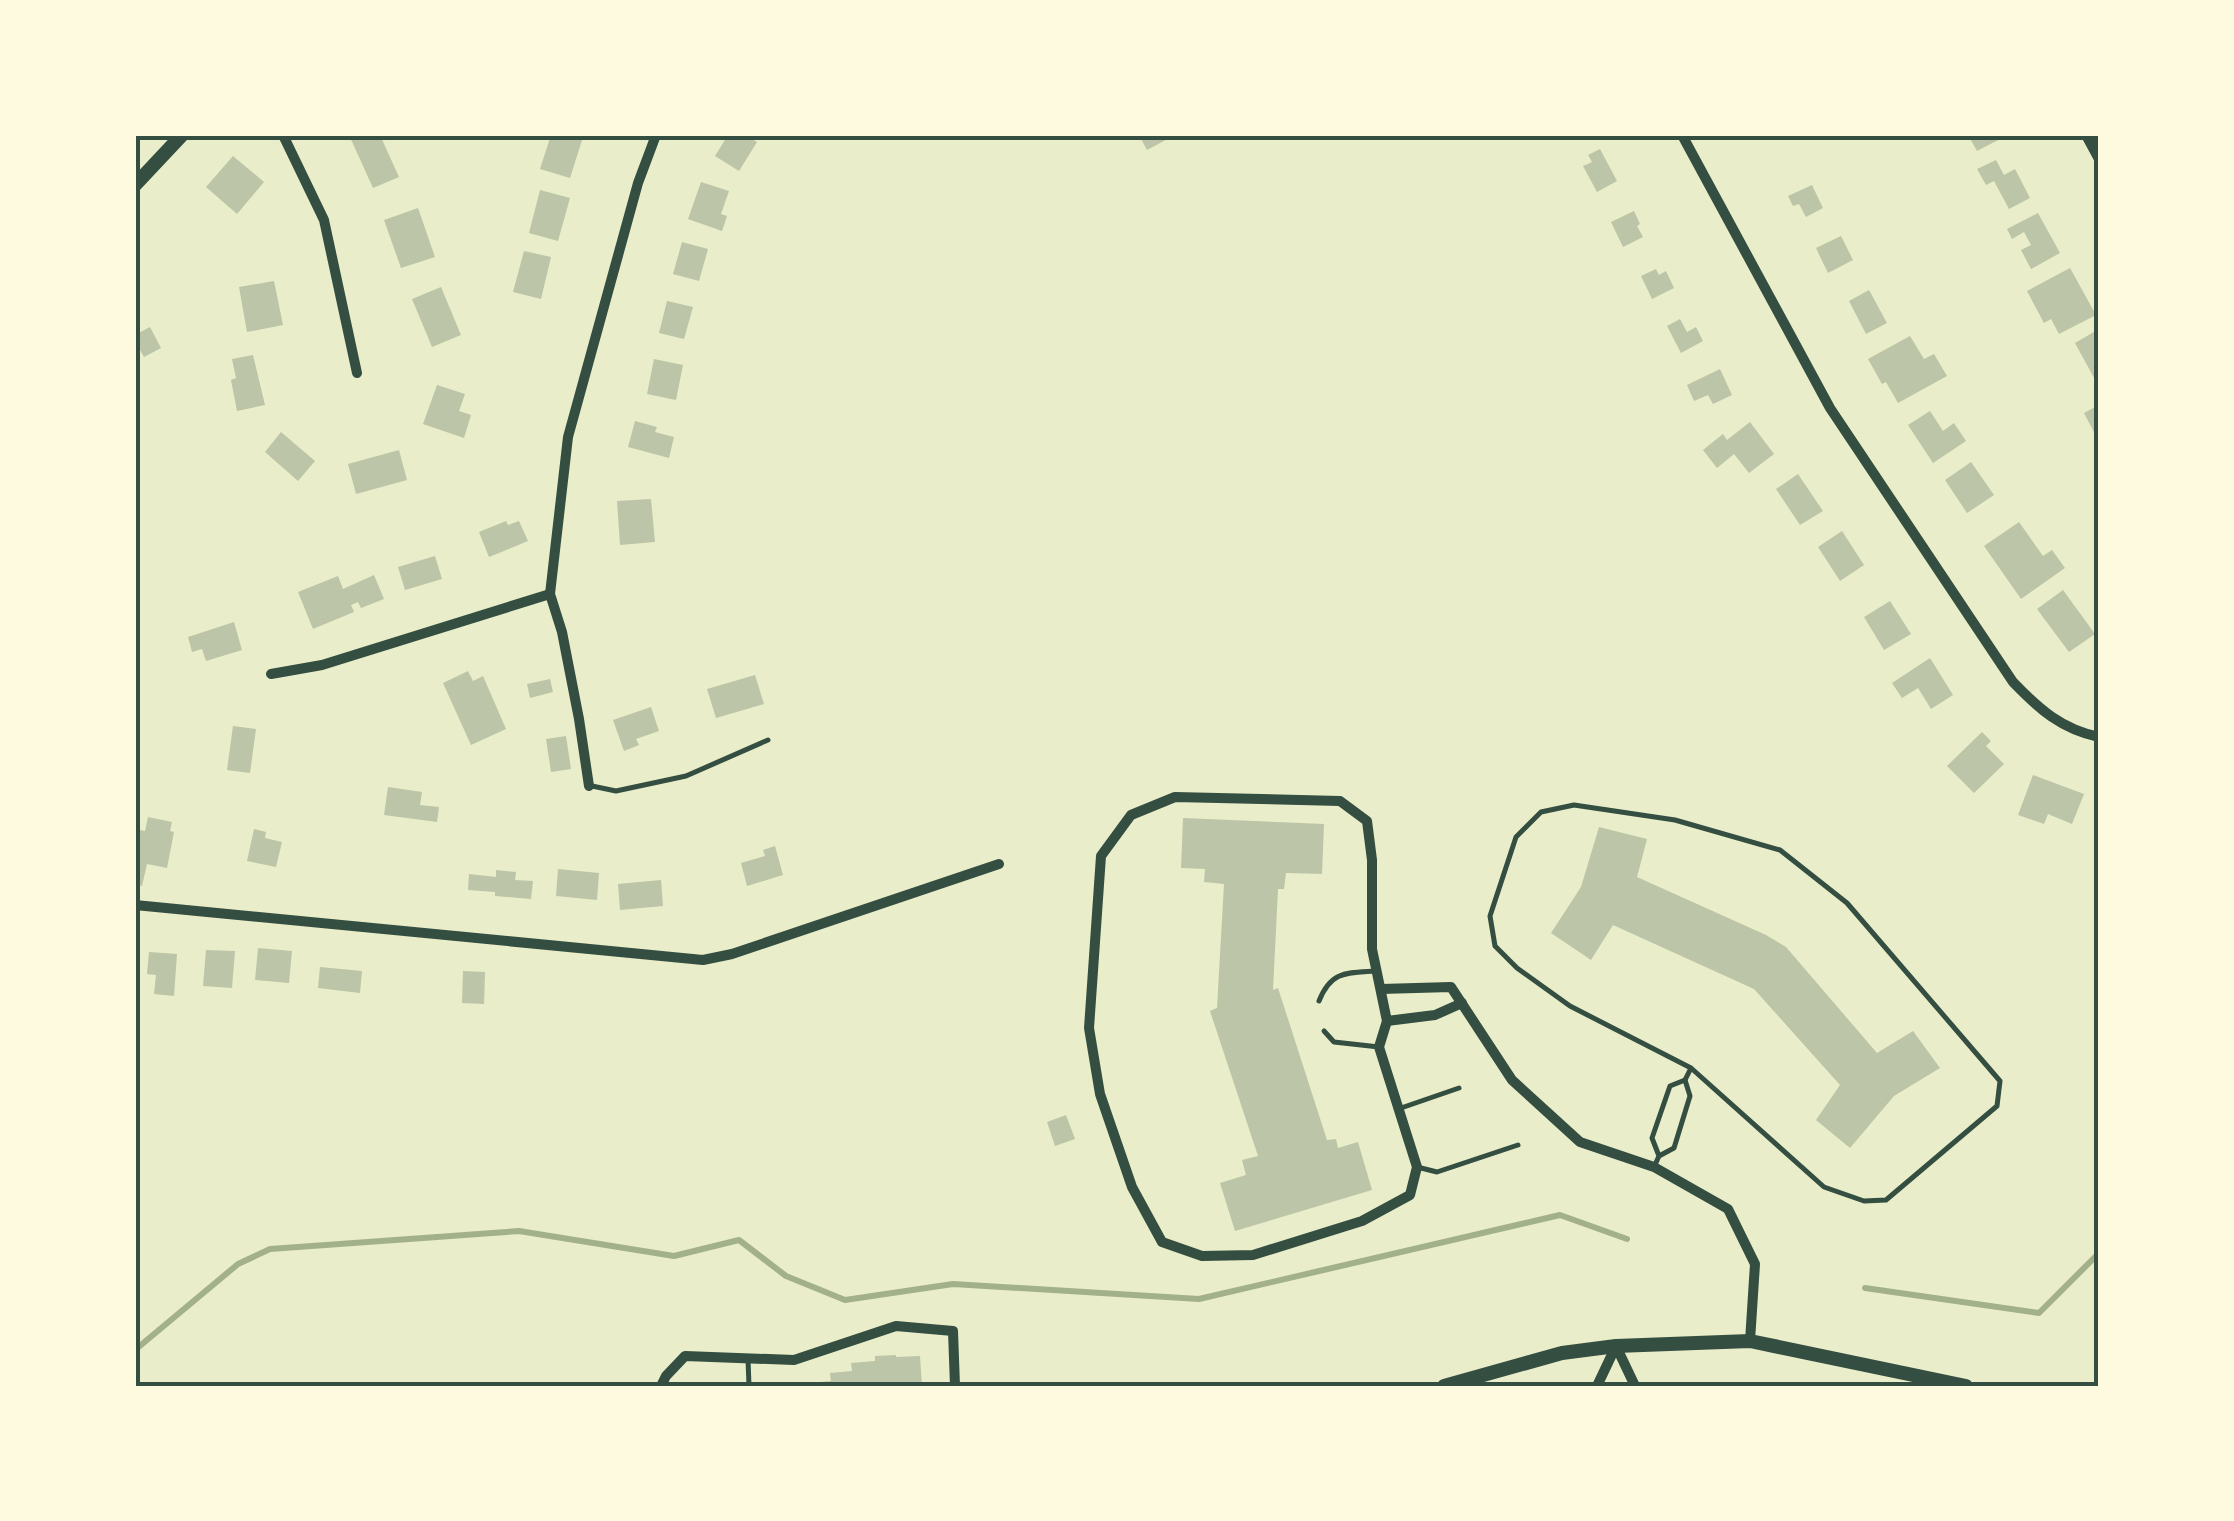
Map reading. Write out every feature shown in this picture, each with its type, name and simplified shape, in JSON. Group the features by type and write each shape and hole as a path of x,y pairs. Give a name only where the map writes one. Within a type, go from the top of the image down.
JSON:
{"street":[{"path":"135,185 182,135"},
{"path":"284,135 324,220 357,373"},
{"path":"588,786 562,632 550,594 568,436 638,183 656,135"},
{"path":"1682,135 1830,408 2013,682 2041,711 2082,733 2099,736"},
{"path":"2086,135 2099,159"},
{"path":"271,674 322,665 550,594"},
{"path":"1175,797 1340,801 1366,821 1372,860 1372,949 1376,972 1387,1021 1379,1047 1417,1167 1410,1195 1362,1220 1253,1255 1202,1256 1162,1242 1132,1187 1100,1094 1089,1028 1101,856 1131,815 1175,797"},
{"path":"135,905 702,960 732,954 999,864"},
{"path":"1381,988 1451,987 1512,1080 1580,1142 1657,1162 1728,1209 1755,1264 1750,1341"},
{"path":"1387,1021 1435,1015 1462,1003"},
{"path":"661,1386 686,1356 794,1360 896,1326 954,1331 955,1386"},
{"path":"1444,1386 1562,1353 1616,1346 1750,1341 1966,1386"},
{"path":"1597,1386 1616,1346"},
{"path":"1616,1346 1636,1386"}],"lane":[{"path":"588,786 616,791 686,776 768,740"},
{"path":"1574,806 1675,820 1780,850 1847,904 2000,1081 1997,1106 1886,1200 1864,1201 1824,1186 1691,1068 1570,1006 1517,968 1495,946 1490,916 1516,838 1541,812 1574,806"},
{"path":"1319,1001 1333,978 1350,972 1376,972"},
{"path":"1324,1031 1334,1042 1379,1047"},
{"path":"1685,1080 1690,1096 1674,1148 1657,1162 1652,1138 1670,1086 1685,1080 1691,1068"},
{"path":"1398,1109 1459,1088"},
{"path":"1417,1167 1438,1172 1518,1145"},
{"path":"748,1358 749,1386"}],"building":[{"path":"349,135 380,135 399,177 373,188"},
{"path":"551,135 583,137 570,178 540,169"},
{"path":"728,135 745,135 757,142 739,171 715,156"},
{"path":"1139,135 1175,135 1147,150"},
{"path":"1968,135 1998,135 2000,139 1977,151"},
{"path":"1600,149 1617,181 1597,192 1583,166 1592,162 1588,155"},
{"path":"233,156 264,182 237,214 206,187"},
{"path":"1996,160 2004,175 2015,169 2030,198 2009,209 1994,181 1986,185 1977,169"},
{"path":"701,182 729,191 721,214 727,216 722,231 688,219"},
{"path":"1812,185 1823,208 1806,217 1799,204 1793,206 1788,196"},
{"path":"540,190 570,198 558,241 529,233"},
{"path":"418,208 435,257 401,268 384,220"},
{"path":"1634,211 1643,237 1623,247 1611,222"},
{"path":"2038,213 2060,253 2031,269 2021,250 2031,245 2024,232 2012,239 2007,229"},
{"path":"1841,236 1853,260 1828,273 1816,248"},
{"path":"682,242 708,249 699,281 673,274"},
{"path":"524,251 551,257 541,299 513,292"},
{"path":"2070,268 2096,315 2059,334 2051,319 2044,323 2027,291"},
{"path":"1656,269 1659,275 1666,271 1674,288 1652,299 1641,276"},
{"path":"274,281 283,325 247,332 239,287"},
{"path":"441,287 461,335 432,347 412,299"},
{"path":"1869,290 1887,323 1866,334 1849,301"},
{"path":"667,301 693,307 684,339 659,333"},
{"path":"1680,319 1687,332 1696,327 1703,341 1681,353 1667,326"},
{"path":"150,327 161,348 144,357 135,335"},
{"path":"2099,329 2099,387 2075,343"},
{"path":"1910,336 1924,359 1934,354 1947,376 1898,403 1868,359"},
{"path":"253,355 265,405 237,411 231,380 236,378 232,359"},
{"path":"654,359 683,365 676,400 647,394"},
{"path":"1720,369 1732,395 1713,404 1708,395 1694,401 1687,385"},
{"path":"437,385 465,394 459,411 471,415 464,438 423,424"},
{"path":"2099,405 2099,432 2095,434 2084,413"},
{"path":"1930,411 1943,431 1954,423 1966,441 1933,463 1908,425"},
{"path":"635,421 674,437 669,458 628,447"},
{"path":"1750,422 1774,454 1749,473 1734,454 1717,468 1703,450 1723,434 1727,440"},
{"path":"281,432 315,461 298,481 265,452"},
{"path":"399,450 407,480 356,494 348,464"},
{"path":"1971,462 1994,495 1967,513 1945,480"},
{"path":"1798,474 1823,511 1800,525 1776,489"},
{"path":"651,499 655,542 620,545 617,501"},
{"path":"506,521 508,525 519,521 528,541 489,557 479,532"},
{"path":"2019,522 2043,556 2052,550 2065,568 2021,599 1984,546"},
{"path":"1842,531 1864,565 1840,581 1818,547"},
{"path":"435,556 442,579 405,590 398,567"},
{"path":"374,575 384,599 361,608 358,602 351,605 354,612 313,629 298,592 338,576 343,589"},
{"path":"2063,590 2095,634 2069,652 2037,609"},
{"path":"1890,601 1911,634 1884,650 1864,617"},
{"path":"234,622 242,650 206,661 202,649 192,652 188,637"},
{"path":"1930,658 1953,695 1931,709 1918,688 1902,698 1892,683"},
{"path":"468,671 473,681 483,676 506,729 471,745 443,683"},
{"path":"755,675 764,704 716,718 707,689"},
{"path":"550,679 553,692 530,698 527,684"},
{"path":"651,707 659,731 636,739 639,745 624,751 613,720"},
{"path":"233,726 256,729 250,773 227,770"},
{"path":"1982,732 1991,741 1986,746 2004,764 1974,793 1947,766"},
{"path":"566,736 571,769 551,772 546,739"},
{"path":"2033,775 2084,794 2072,824 2048,814 2044,824 2018,815"},
{"path":"388,787 422,792 420,805 439,807 437,822 384,815"},
{"path":"148,817 172,822 170,831 174,832 167,868 147,864 142,886 135,884 135,829 145,831"},
{"path":"1183,818 1324,824 1322,874 1286,873 1284,889 1278,889 1273,990 1278,988 1327,1140 1336,1139 1338,1148 1358,1142 1372,1190 1235,1231 1220,1183 1246,1175 1242,1160 1258,1156 1210,1011 1217,1008 1224,884 1204,882 1205,869 1181,868"},
{"path":"1599,827 1647,839 1637,877 1786,947 1877,1053 1913,1031 1940,1068 1894,1096 1850,1148 1816,1120 1840,1085 1754,989 1613,925 1591,960 1551,933 1581,887"},
{"path":"254,829 266,832 265,838 282,842 276,867 247,861"},
{"path":"775,846 783,875 747,886 741,863 765,856 763,850"},
{"path":"558,869 599,873 597,900 556,896"},
{"path":"496,870 516,872 515,880 533,881 531,899 468,890 469,874 496,877"},
{"path":"661,880 663,906 620,910 618,884"},
{"path":"258,948 292,951 289,983 255,980"},
{"path":"206,950 235,951 232,988 203,986"},
{"path":"149,952 177,954 174,996 154,994 156,975 147,974"},
{"path":"320,967 362,971 360,993 318,988"},
{"path":"463,971 485,972 484,1004 462,1003"},
{"path":"1066,1115 1075,1139 1055,1146 1047,1122"},
{"path":"896,1355 920,1356 922,1386 809,1386 831,1381 830,1373 852,1371 851,1363"}],"waterway":[{"path":"135,1350 238,1264 270,1249 519,1231 674,1256 739,1240 786,1276 845,1300 953,1284 1199,1299 1560,1215 1627,1239"},
{"path":"1865,1288 2039,1313 2099,1253"}]}
